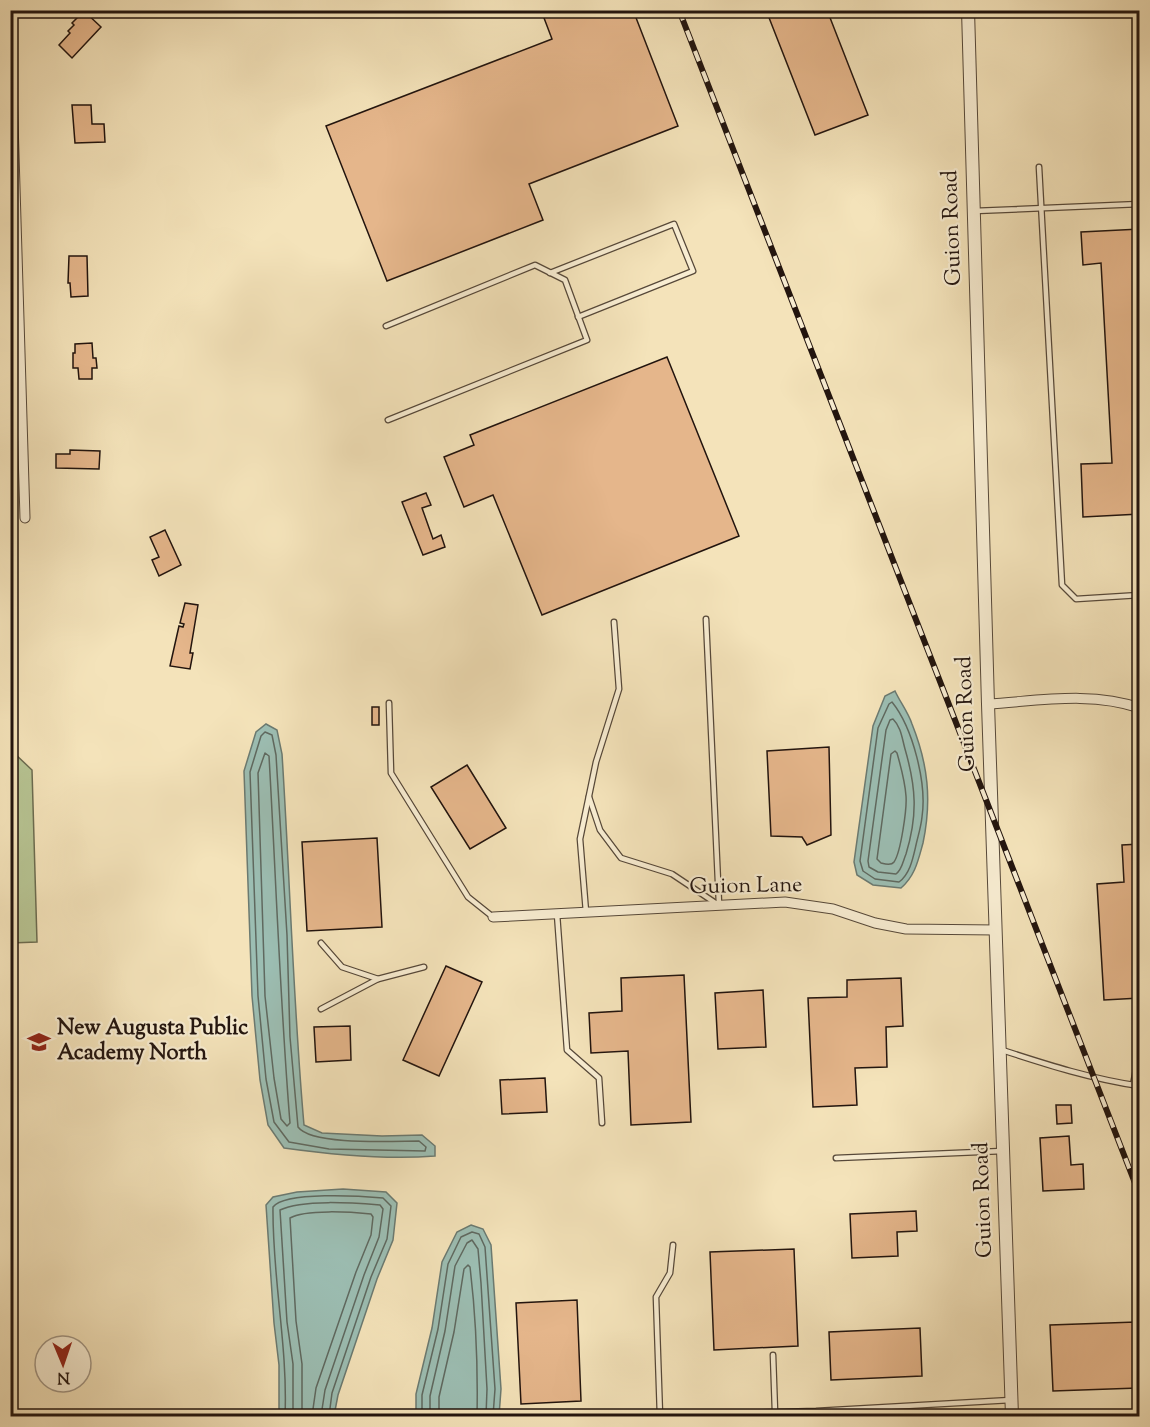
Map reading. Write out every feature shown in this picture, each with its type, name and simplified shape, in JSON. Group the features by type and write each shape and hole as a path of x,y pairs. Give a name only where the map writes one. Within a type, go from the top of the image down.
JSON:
{"street":[{"name":"Guion Road","path":"968,10 1011,1416"},
{"path":"10,22 25,518"},
{"path":"988,704 1091,698 1115,701 1140,708"},
{"name":"Guion Lane","path":"493,917 785,902 833,909 875,923 906,929 996,930"}],"lane":[{"path":"1086,14 1140,11"},
{"path":"1039,166 1062,585 1076,599 1140,595"},
{"path":"974,211 1140,204"},
{"path":"550,273 674,224 693,271 578,317"},
{"path":"386,326 535,265 565,280 587,340 388,420"},
{"path":"706,619 719,905"},
{"path":"586,912 580,839 596,762 619,689 614,622"},
{"path":"389,703 391,773 468,897 493,917"},
{"path":"589,795 600,830 621,858 672,874 719,905"},
{"path":"557,914 567,1050 599,1078 602,1123"},
{"path":"321,943 342,967 378,979"},
{"path":"321,1009 378,979 424,967"},
{"path":"1000,1049 1066,1071 1140,1086"},
{"path":"1133,1085 1140,1049"},
{"path":"836,1158 1003,1151"},
{"path":"660,1416 656,1297 670,1273 673,1245"},
{"path":"773,1355 775,1412"},
{"path":"646,1416 775,1412 816,1414 1011,1400"}],"green space":[{"path":"10,753 14,753 32,770 37,942 11,943"}],"water":[{"path":"895,691 908,715 922,753 928,797 923,843 913,873 901,888 873,885 857,875 854,862 873,726 885,696"},
{"path":"266,724 277,730 282,754 304,1125 322,1133 422,1135 435,1146 435,1156 360,1156 284,1148 268,1125 260,1080 252,996 244,771 256,732"},
{"path":"343,1189 386,1192 397,1203 393,1240 377,1279 338,1395 334,1416 279,1416 279,1365 266,1205 273,1197 297,1192"},
{"path":"471,1225 483,1229 491,1245 501,1389 499,1416 416,1416 416,1394 432,1328 442,1262 457,1232"}],"building":[{"path":"541,10 633,10 678,126 529,184 543,220 387,281 326,126 552,39"},
{"path":"766,10 811,10 812,13 827,10 868,115 815,135"},
{"path":"84,11 101,27 72,58 59,45 70,33 68,31 74,25 72,23"},
{"path":"72,105 91,105 92,124 104,124 105,142 75,143"},
{"path":"1140,229 1140,416 1138,416 1140,514 1083,517 1081,464 1112,463 1101,263 1083,265 1081,232"},
{"path":"69,256 87,256 88,296 71,297 70,283 68,283"},
{"path":"92,343 93,358 96,358 97,368 92,368 92,379 79,379 78,368 73,368 75,344"},
{"path":"667,357 739,536 542,615 493,495 464,507 444,457 474,445 470,435"},
{"path":"70,450 100,451 99,469 56,468 56,454 70,454"},
{"path":"426,493 431,505 422,508 433,539 441,535 445,547 423,555 402,502"},
{"path":"165,530 181,565 159,576 152,560 159,557 150,537"},
{"path":"185,603 198,605 190,653 193,653 190,669 170,666 179,626 183,627 184,624 180,623"},
{"path":"372,707 379,707 379,725 372,725"},
{"path":"829,747 831,835 807,845 802,837 771,836 767,751"},
{"path":"467,765 506,828 470,849 431,787"},
{"path":"377,838 382,927 307,931 302,842"},
{"path":"1140,844 1140,998 1104,1000 1097,884 1124,882 1122,845"},
{"path":"446,966 482,982 439,1076 403,1060"},
{"path":"684,975 691,1122 631,1125 628,1051 591,1053 589,1013 622,1011 621,978"},
{"path":"901,978 903,1026 886,1027 887,1067 855,1068 857,1105 813,1107 808,998 847,997 847,980"},
{"path":"763,990 766,1047 718,1049 715,993"},
{"path":"350,1026 351,1060 316,1062 314,1027"},
{"path":"545,1078 547,1112 502,1114 500,1080"},
{"path":"1056,1105 1071,1105 1072,1123 1057,1124"},
{"path":"1069,1136 1071,1165 1083,1164 1084,1189 1043,1191 1040,1138"},
{"path":"916,1211 917,1231 897,1232 898,1256 852,1258 850,1214"},
{"path":"794,1249 798,1346 714,1350 710,1252"},
{"path":"577,1300 581,1401 521,1404 516,1303"},
{"path":"1136,1322 1138,1388 1053,1391 1050,1325"},
{"path":"920,1328 922,1376 831,1380 829,1332"}],"railway":[{"path":"679,10 1140,1196"}],"place":[{"name":"New Augusta Public Academy North","path":"39,1042"}]}
